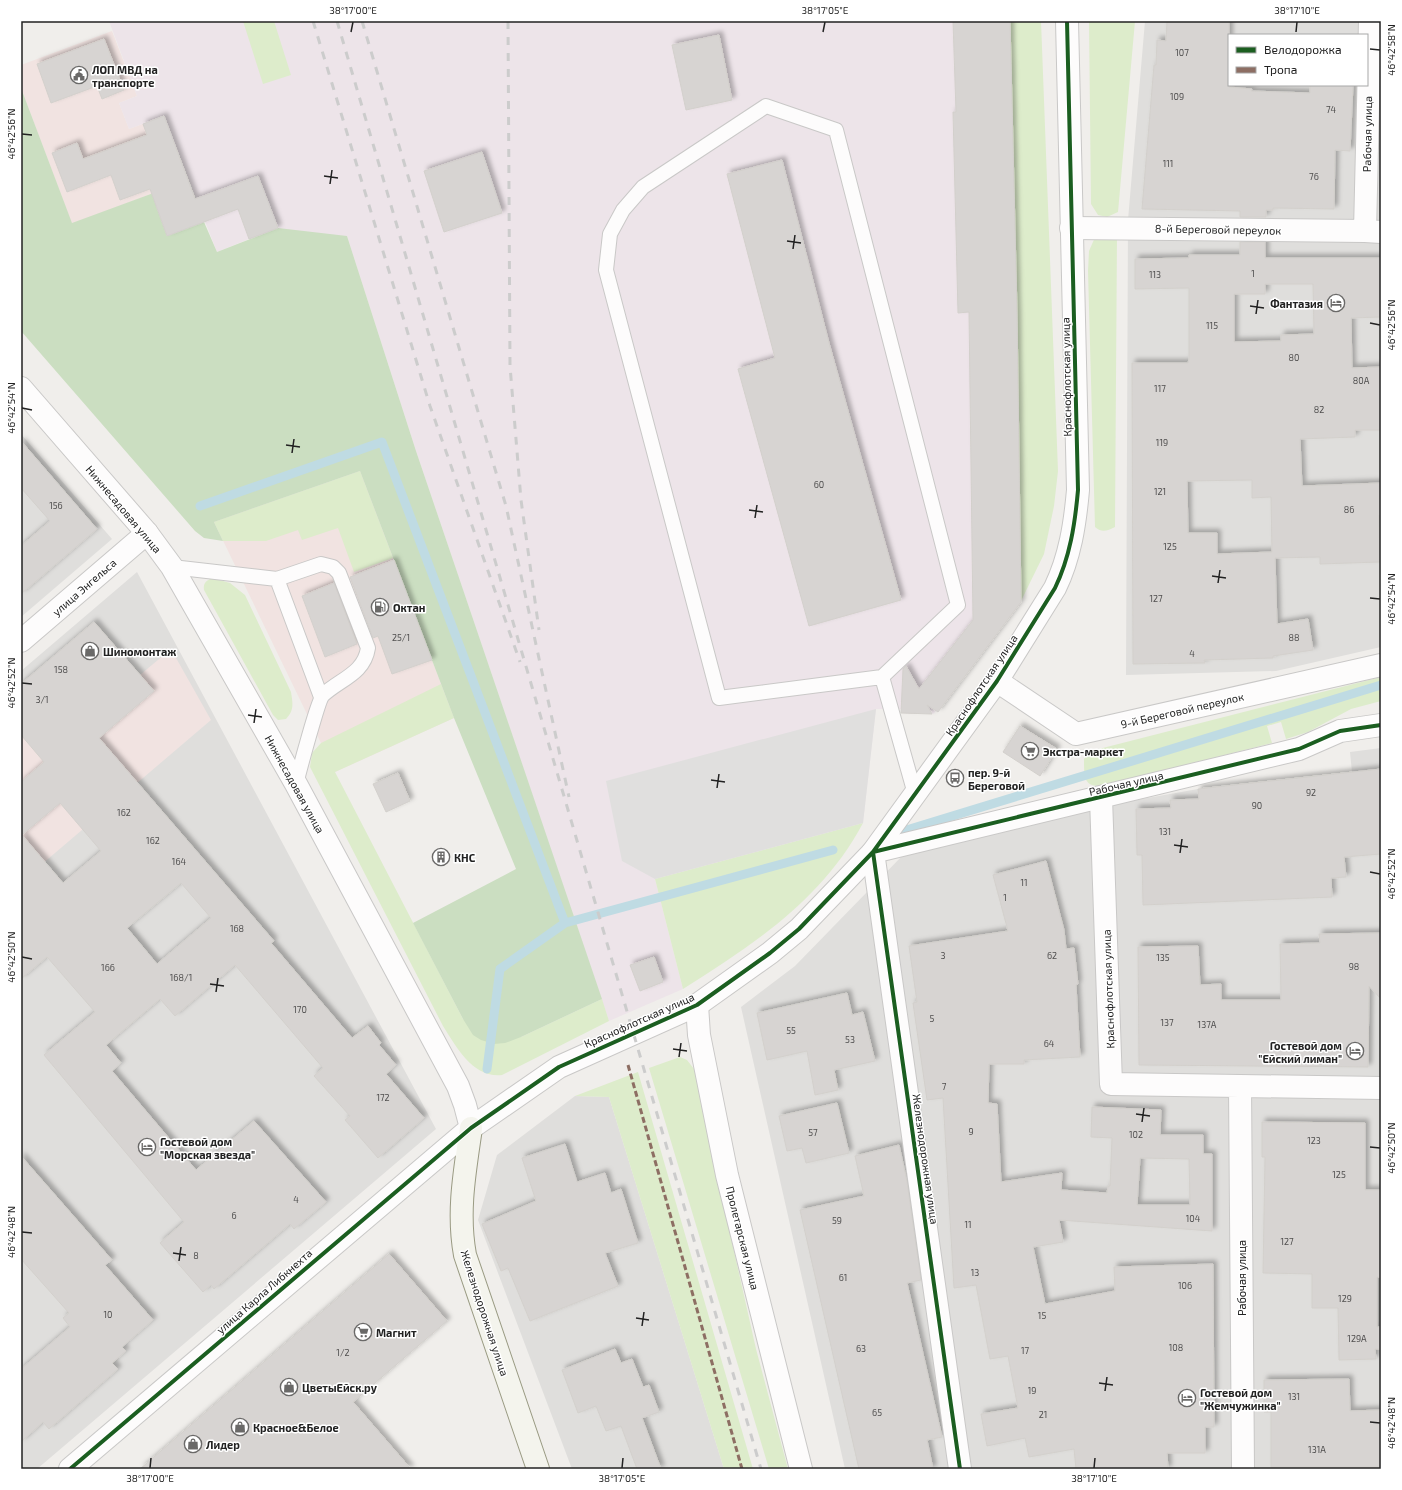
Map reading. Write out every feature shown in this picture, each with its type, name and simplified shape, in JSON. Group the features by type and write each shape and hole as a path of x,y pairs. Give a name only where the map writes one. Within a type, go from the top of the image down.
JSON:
{"main road":[{"name":"Железнодорожная улица","path":"470,1128 461,1193 461,1239 464,1255 538,1469"}],"street":[{"name":"Краснофлотская улица","path":"470,1128 559,1067 697,1005 770,953 799,929 873,852 997,681 1055,588 1062,573 1071,540 1078,490 1067,21"},
{"name":"Рабочая улица","path":"1370,21 1373,231"},
{"name":"8-й Береговой переулок","path":"1071,228 1373,231"},
{"name":"Нижнесадовая улица","path":"21,388 146,533 172,567 296,784 458,1086 465,1105 470,1128"},
{"name":"улица Энгельса","path":"21,641 146,533"},
{"name":"9-й Береговой переулок","path":"997,681 1076,734 1381,665"},
{"name":"Рабочая улица","path":"873,852 1300,750 1340,731 1381,725"},
{"name":"Краснофлотская улица","path":"1101,798 1111,1084 1240,1086"},
{"name":"Железнодорожная улица","path":"873,852 960,1469"},
{"name":"Пролетарская улица","path":"697,1005 700,1035 727,1175 801,1469"},
{"name":"Рабочая улица","path":"1240,1086 1243,1469"},
{"path":"1240,1086 1381,1088"},
{"name":"улица Карла Либкнехта","path":"70,1469 470,1128"}],"lane":[{"path":"766,106 836,130 958,605 882,677 719,698 606,270 610,234 623,210 643,187 766,106"},
{"path":"172,567 277,578 321,564 333,567 339,573 368,648 365,660 358,670 321,696"},
{"path":"277,578 321,696 296,784"},
{"path":"882,677 915,794"}],"shaded area":[{"path":"109,21 1010,21 1017,312 1021,601 948,699 933,714 901,713 901,709 876,709 863,823 655,879 683,989 609,1021 416,451 347,236 249,239 217,252 164,116 129,129 119,103 137,96"},
{"path":"1145,21 1381,21 1381,647 1276,671 1126,675 1128,220"},
{"path":"112,31 137,96 119,103 129,129 164,116 204,222 167,236 156,206 167,188 72,224 21,88 21,65"},
{"path":"21,434 112,539 21,617"},
{"path":"360,471 454,718 335,772 214,522"},
{"path":"137,572 436,1129 37,1469 21,1469 21,671"},
{"path":"94,622 140,675 171,649 211,720 21,882 21,684"},
{"path":"876,709 863,823 655,879 622,861 606,781"},
{"path":"1381,748 1381,1469 845,1469 741,1007 795,966 904,854 1125,802 1198,789 1352,772 1350,752"},
{"path":"575,1096 609,1097 724,1469 572,1469 478,1220 497,1155"}],"green space":[{"path":"243,21 274,21 291,75 263,84"},
{"path":"1010,21 1041,21 1058,471 1054,506 1044,554 1021,601 1017,312"},
{"path":"1089,21 1135,21 1118,212 1107,217 1098,215 1091,204"},
{"path":"21,88 72,223 167,188 172,200 156,206 167,236 204,222 217,252 278,228 347,236 416,451 602,999 505,1043 494,1044 481,1040 473,1035 463,1019 413,923 516,869 454,718 360,471 214,522 223,541 204,538 195,531 21,331"},
{"path":"1096,235 1117,235 1115,527 1105,531 1095,527 1088,271 1089,251"},
{"path":"360,471 393,558 354,572 338,528 302,540 298,530 266,541 223,541 214,522"},
{"path":"212,578 230,583 245,595 291,692 292,707 286,719 278,720 273,715 204,590 205,582"},
{"path":"1381,677 1381,701 1351,709 1308,732 1286,739 1281,722 1267,726 1272,743 1107,785 1099,786 1090,784 1085,777 1084,759 1091,751"},
{"path":"441,684 454,718 335,772 463,1019 521,1037 602,999 609,1021 502,1075 492,1075 474,1067 460,1052 443,1026 310,767 312,753 321,743"},
{"path":"863,823 828,875 807,897 760,937 683,989 655,879"},
{"path":"680,1057 687,1060 698,1074 725,1211 756,1349 788,1469 769,1469 649,1068"},
{"path":"638,1072 753,1469 724,1469 609,1097 575,1096"}],"building":[{"path":"953,21 1010,21 1017,312 1021,602 938,712 927,705 932,714 901,713 903,669 906,666 919,689 973,620 969,312 958,313 953,112 956,112"},
{"path":"1167,21 1229,21 1229,87 1252,89 1251,91 1310,93 1310,86 1353,86 1350,151 1335,150 1334,209 1273,208 1273,210 1266,210 1266,217 1240,217 1240,211 1142,209 1154,65 1156,65 1157,40 1166,41"},
{"path":"719,35 732,100 686,110 672,45"},
{"name":"ЛОП МВД на транспорте","path":"104,39 124,90 102,99 97,86 51,103 37,64"},
{"path":"164,116 195,199 258,176 278,228 249,239 238,209 167,236 150,189 120,200 111,175 67,192 52,153 77,143 83,159 147,135 143,124"},
{"path":"482,152 502,213 444,232 424,171"},
{"path":"782,160 829,343 901,600 809,626 738,369 775,358 727,174"},
{"path":"1240,242 1265,242 1265,258 1381,258 1381,317 1351,318 1352,368 1381,367 1381,430 1355,430 1355,437 1300,439 1302,486 1381,483 1381,515 1379,515 1380,562 1320,564 1320,557 1275,558 1277,624 1308,619 1313,650 1273,656 1273,658 1204,660 1205,663 1133,664 1132,363 1188,363 1189,359 1189,288 1135,289 1135,259 1189,258 1189,255 1240,255","holes":["1265,284 1313,284 1314,334 1281,335 1281,341 1234,342 1234,294 1265,294","1252,480 1252,498 1271,497 1272,552 1217,554 1217,533 1188,533 1187,481"]},
{"path":"21,441 97,529 21,594 21,546 50,521 21,488"},
{"path":"394,560 432,660 392,674 378,636 373,638 350,577"},
{"path":"334,583 357,644 325,657 302,596"},
{"path":"94,622 154,691 99,738 274,941 271,943 352,1038 368,1026 381,1043 379,1045 396,1065 386,1074 424,1118 378,1158 345,1120 350,1116 314,1076 323,1068 235,965 175,1016 160,999 106,1045 121,1063 112,1071 196,1170 254,1121 326,1202 294,1229 290,1224 214,1289 211,1285 203,1292 160,1243 184,1222 44,1055 95,1012 47,957 21,979 21,782 44,762 21,735 21,684","holes":["60,803 101,851 63,883 22,835","181,883 211,918 157,964 127,928"]},
{"name":"Экстра-маркет","path":"1020,726 1057,749 1040,776 1003,752"},
{"path":"1381,769 1381,854 1344,857 1346,877 1331,878 1332,897 1143,905 1142,855 1137,855 1136,809 1171,808 1170,800 1199,799 1198,789"},
{"path":"398,773 410,801 386,812 373,784"},
{"path":"1046,861 1064,930 1066,949 1074,948 1078,984 1076,985 1080,1057 1024,1060 1024,1064 989,1064 988,1103 997,1104 1001,1182 1062,1173 1061,1190 1107,1193 1108,1186 1110,1186 1112,1138 1091,1137 1092,1107 1161,1110 1160,1135 1203,1135 1203,1154 1212,1154 1212,1231 1059,1220 1063,1242 1033,1247 1045,1304 1115,1291 1114,1267 1213,1264 1214,1427 1205,1427 1205,1453 1167,1453 1168,1469 1076,1469 1074,1449 1029,1457 1025,1438 987,1446 981,1414 1018,1408 1008,1356 990,1359 976,1285 954,1288 943,1098 927,1100 913,1003 917,1002 909,946 1008,931 993,875","holes":["1140,1158 1189,1159 1190,1205 1137,1205"]},
{"path":"1381,933 1381,999 1369,986 1368,1067 1139,1065 1138,947 1198,946 1200,985 1221,984 1221,1000 1281,1000 1280,944 1320,943 1319,934"},
{"path":"654,957 663,982 640,991 630,965"},
{"path":"847,993 852,1015 863,1012 875,1061 834,1070 838,1090 815,1095 807,1051 767,1060 757,1013"},
{"path":"837,1103 849,1153 806,1163 802,1148 787,1151 779,1116"},
{"path":"1262,1122 1365,1123 1365,1190 1380,1190 1381,1277 1377,1277 1377,1327 1381,1327 1381,1349 1375,1349 1376,1359 1339,1360 1338,1308 1312,1308 1312,1274 1263,1273 1265,1157 1262,1157"},
{"path":"565,1144 577,1182 605,1173 611,1193 621,1189 638,1243 605,1253 618,1286 530,1321 508,1268 501,1271 482,1224 536,1201 522,1158"},
{"path":"899,1145 907,1181 921,1280 907,1283 942,1437 927,1440 933,1469 859,1469 800,1210 864,1196 855,1156"},
{"path":"21,1156 112,1260 105,1265 153,1320 122,1347 126,1351 112,1363 118,1369 49,1429 43,1422 21,1442 21,1369 70,1327 63,1318 69,1313 21,1259"},
{"path":"389,1254 447,1321 353,1402 411,1469 140,1469"},
{"path":"615,1349 621,1363 632,1359 643,1387 649,1385 659,1412 642,1418 661,1469 637,1469 621,1426 606,1431 596,1406 578,1413 562,1370"},
{"path":"1349,1379 1350,1411 1381,1410 1381,1467 1271,1467 1271,1412 1264,1412 1264,1380"}],"waterway":[{"path":"200,506 382,442 565,923"},
{"path":"900,832 1381,685"},
{"path":"487,1069 500,969 565,923 833,850"}],"railway":[{"path":"313,21 430,406 520,662"},
{"path":"337,21 761,1469"},
{"path":"362,21 506,506 569,797"},
{"path":"508,21 510,366 521,500 539,630"}],"marked path":[{"path":"628,1065 742,1469"}],"cycle path":[{"path":"70,1469 471,1128 559,1067 697,1005 770,953 799,929 873,852 997,681 1055,588 1068,552 1077,503 1078,490 1067,21"},
{"path":"960,1469 873,852 1299,749 1340,731 1381,725"}],"place":[{"name":"ЛОП МВД на транспорте","path":"79,75"},
{"name":"Фантазия","path":"1336,303"},
{"name":"Октан","path":"380,607"},
{"name":"Шиномонтаж","path":"90,651"},
{"name":"Экстра-маркет","path":"1030,751"},
{"name":"пер. 9-й Береговой","path":"955,778"},
{"name":"КНС","path":"441,857"},
{"name":"Гостевой дом \"Ейский лиман\"","path":"1355,1051"},
{"name":"Гостевой дом \"Морская звезда\"","path":"147,1147"},
{"name":"Магнит","path":"363,1332"},
{"name":"ЦветыЕйск.ру","path":"289,1387"},
{"name":"Гостевой дом \"Жемчужинка\"","path":"1187,1398"},
{"name":"Красное&Белое","path":"240,1427"},
{"name":"Лидер","path":"193,1444"}]}
